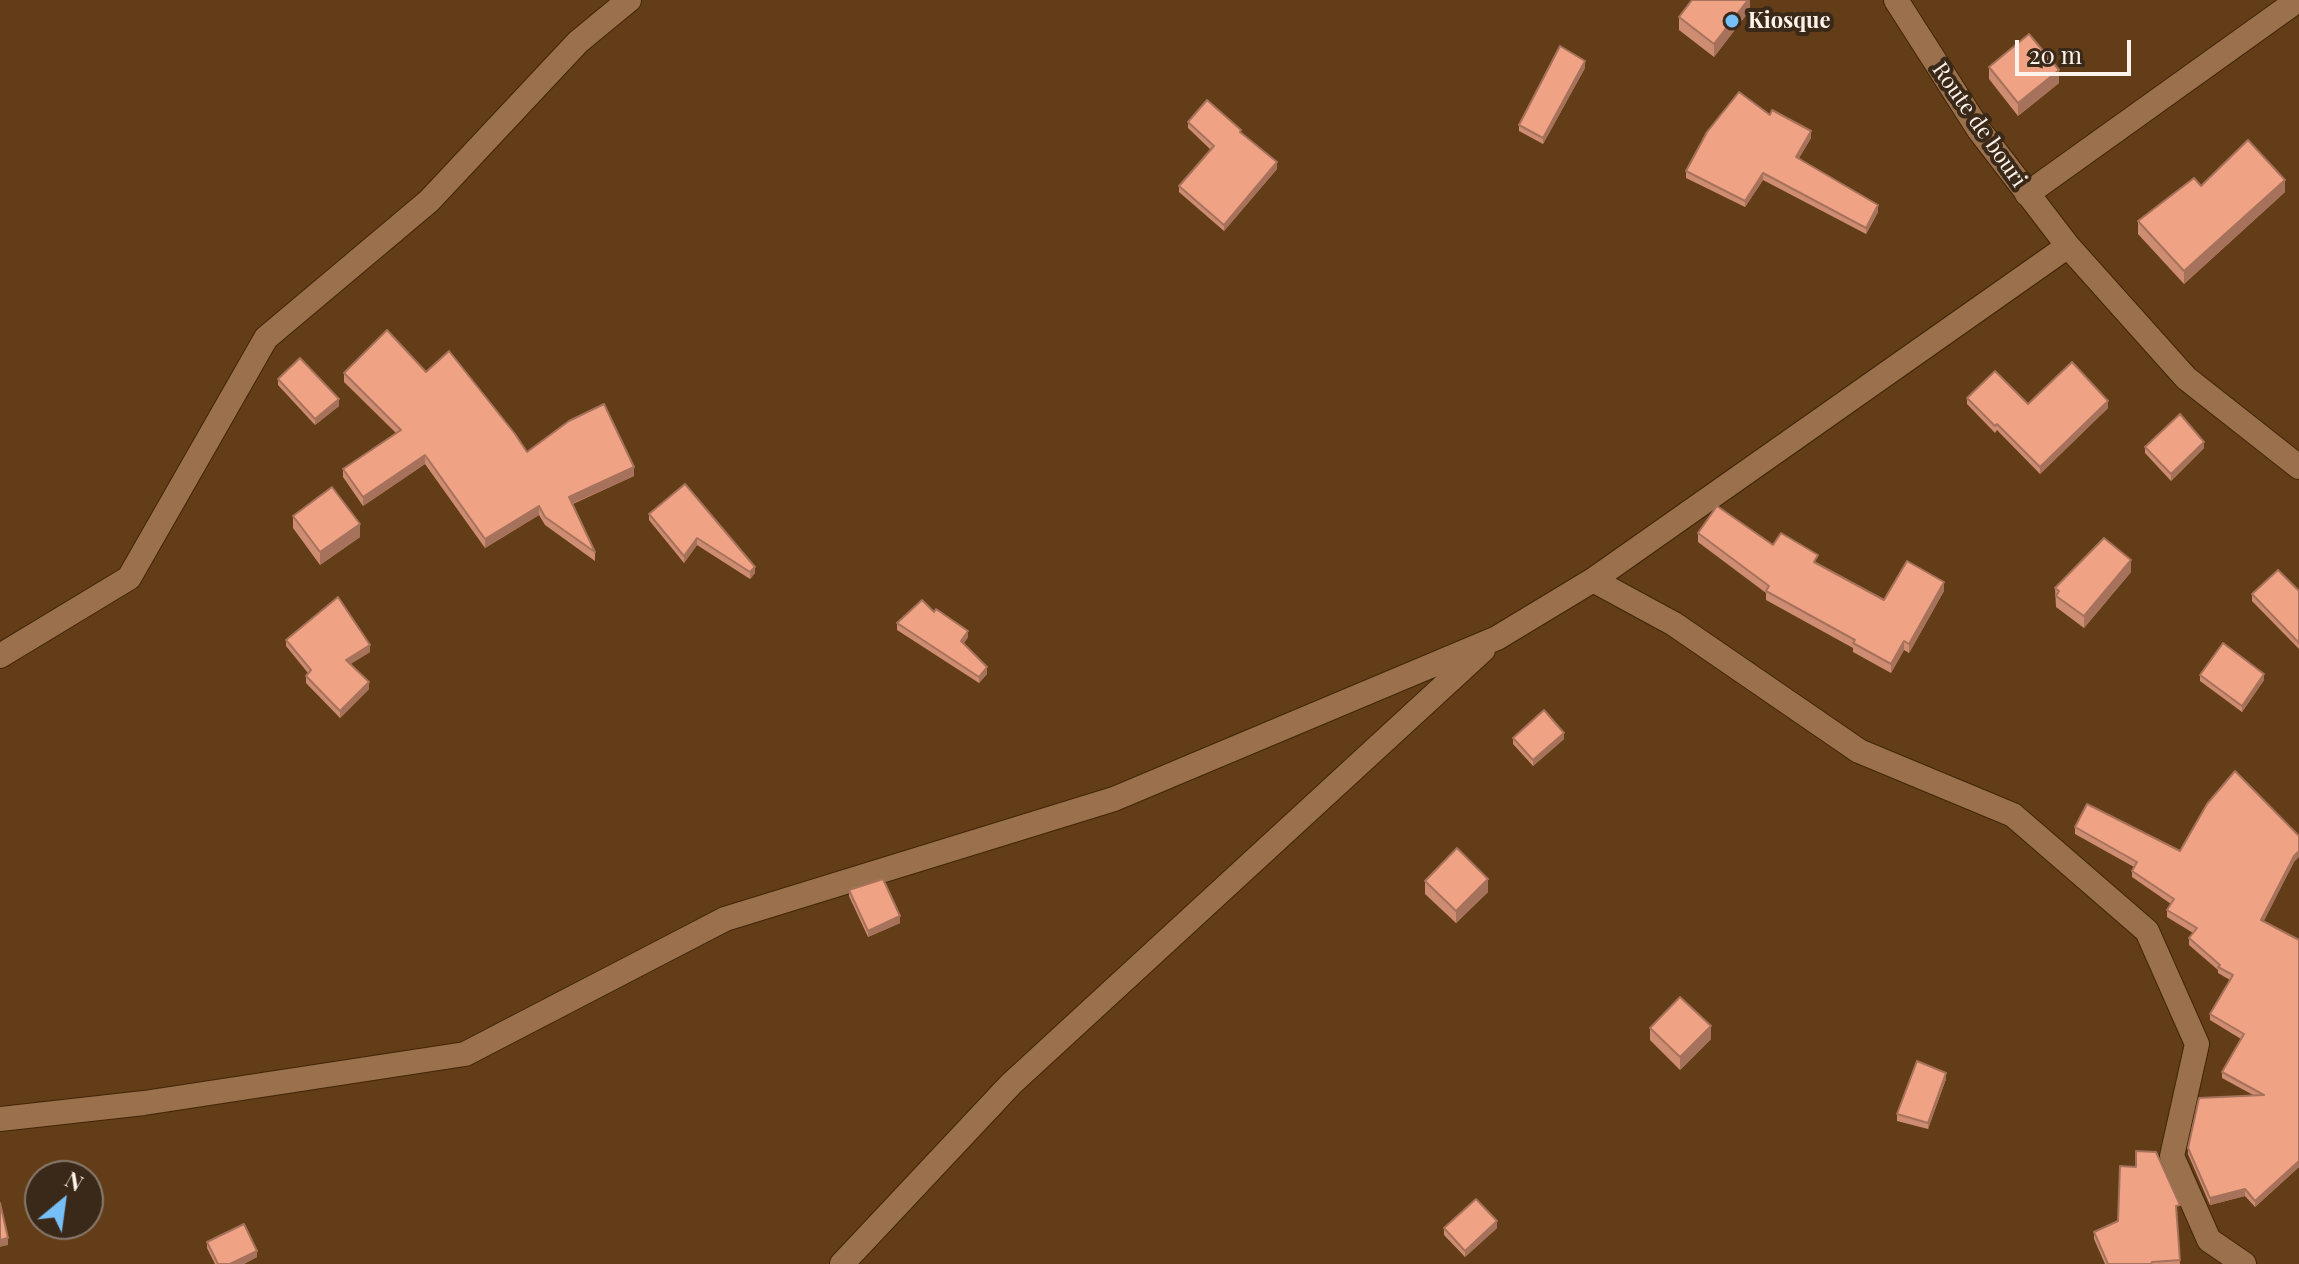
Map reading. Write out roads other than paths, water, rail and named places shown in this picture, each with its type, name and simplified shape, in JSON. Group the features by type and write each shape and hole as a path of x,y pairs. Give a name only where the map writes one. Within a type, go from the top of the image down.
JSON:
{"street":[{"path":"0,656 129,578 266,338 429,201 578,42 629,0"},
{"name":"Route de bouri","path":"1896,0 1979,130 2068,246 2186,378 2299,467"},
{"path":"2027,194 2298,0"},
{"path":"0,1119 144,1103 465,1054 725,919 1114,799 1497,638 1593,580 2068,246"},
{"path":"1593,580 1674,624 1859,751 2013,815 2147,931 2197,1044 2172,1156 2209,1240 2244,1264"},
{"path":"842,1264 1011,1084 1497,638"}],"place":[{"name":"Kiosque","path":"1732,21"}]}
